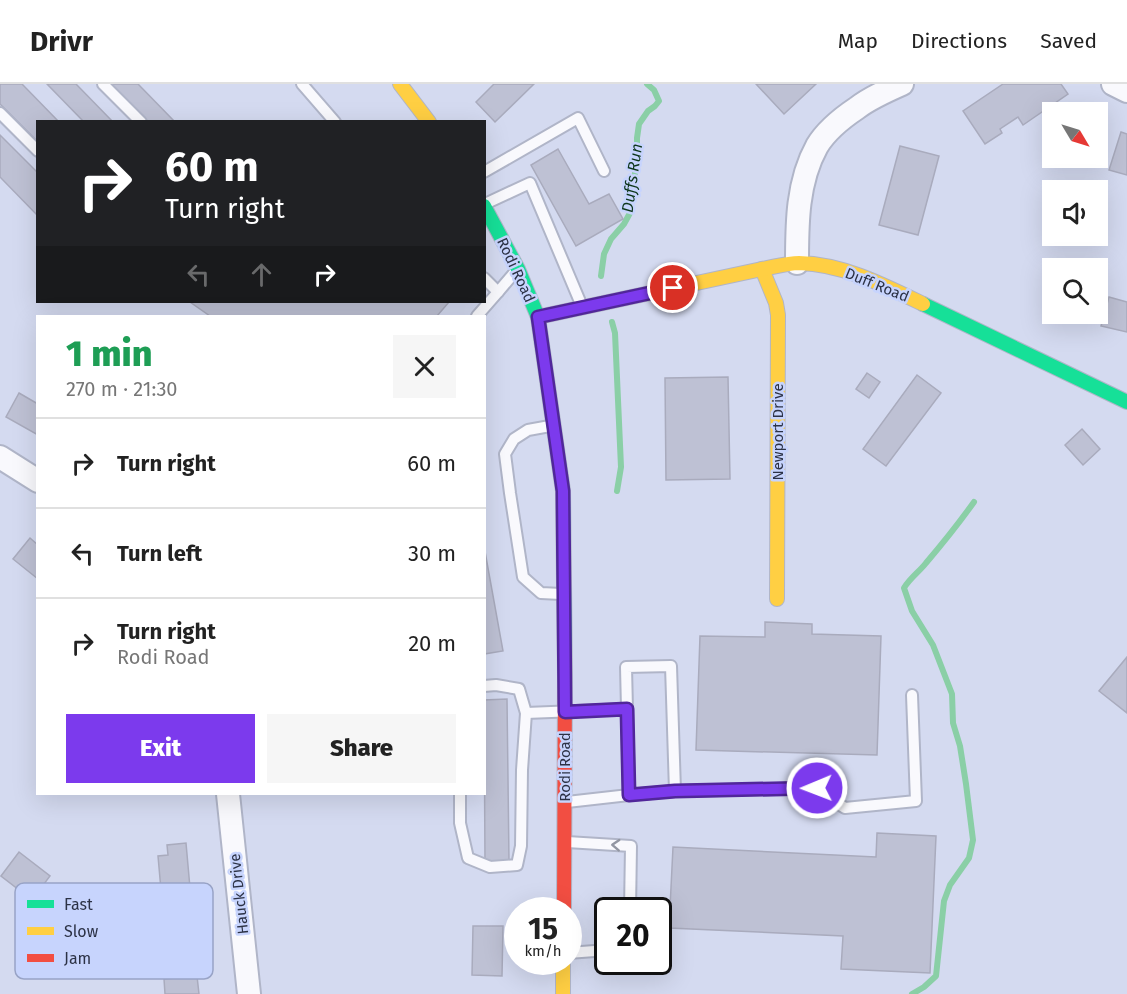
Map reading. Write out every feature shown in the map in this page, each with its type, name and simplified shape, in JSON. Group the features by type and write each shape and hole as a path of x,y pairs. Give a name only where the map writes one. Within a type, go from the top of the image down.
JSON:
{"street":[{"path":"400,84 427,120"},
{"path":"796,263 799,206 817,146 833,127 856,108 871,98 902,84"},
{"path":"1113,84 1127,91"},
{"name":"Rodi Road","path":"486,210 518,269 538,317 563,491 564,897"},
{"name":"Duff Road","path":"538,317 762,268 796,263 825,266 873,280 1127,402"},
{"name":"Newport Drive","path":"762,268 776,303 778,315 777,599"},
{"path":"0,457 36,480"},
{"name":"Hauck Drive","path":"228,795 249,994"},
{"path":"563,994 564,975"}],"lane":[{"path":"103,84 139,120"},
{"path":"302,84 333,120"},
{"path":"0,113 36,149"},
{"path":"486,171 578,118 604,171"},
{"path":"486,205 530,183 583,308"},
{"path":"478,315 518,269"},
{"path":"486,280 498,292"},
{"path":"554,426 528,430 514,438 505,454 523,577 541,593 564,595"},
{"path":"629,795 626,667 671,666 675,791"},
{"path":"460,795 460,823 468,858 490,867 517,865 521,846 522,770 526,713 519,689 486,686"},
{"path":"564,803 675,791 817,788 845,808 916,801 912,695"},
{"path":"526,713 627,709"},
{"path":"564,842 631,846 630,897"}],"building":[{"path":"0,84 22,84 57,120 36,120 36,140 0,104"},
{"path":"47,84 76,84 111,120 82,120"},
{"path":"109,84 138,84 173,120 144,120"},
{"path":"494,84 534,84 495,122 476,102"},
{"path":"756,84 816,84 784,114"},
{"path":"1003,84 1061,84 1068,94 1056,102 1042,102 1042,112 1023,125 1018,117 1000,129 1002,133 985,144 963,111"},
{"path":"1121,132 1127,134 1127,175 1109,170"},
{"path":"0,135 36,171 36,214 0,177"},
{"path":"900,146 939,156 918,235 879,225"},
{"path":"558,149 589,204 609,194 623,219 576,246 531,165"},
{"path":"1109,297 1127,302 1127,332 1101,326 1108,324"},
{"path":"191,303 448,303 438,315 209,315"},
{"path":"867,373 880,382 869,398 856,389"},
{"path":"917,375 941,393 886,466 863,449"},
{"path":"728,377 730,479 666,480 665,378"},
{"path":"19,393 36,403 36,434 6,417"},
{"path":"1082,429 1100,449 1083,465 1065,445"},
{"path":"30,538 36,543 36,577 13,559"},
{"path":"486,557 503,651 486,654"},
{"path":"765,622 812,624 812,634 881,636 877,755 696,750 700,636 765,637"},
{"path":"1127,657 1127,713 1099,691"},
{"path":"507,699 509,861 485,861 486,700"},
{"path":"877,833 936,836 930,973 841,969 843,936 672,928 671,897 673,847 876,857"},
{"path":"186,843 190,883 160,883 158,856 168,855 167,845"},
{"path":"19,852 50,876 45,883 15,883 15,887 1,876"},
{"path":"473,926 503,926 502,976 472,975"},
{"path":"164,979 197,979 199,994 165,994"}],"waterway":[{"name":"Duffs Run","path":"601,276 604,254 611,239 630,213 639,124 659,101 654,90 647,84"},
{"name":"Duffs Run","path":"612,322 615,333 621,467 617,491"},
{"path":"912,994 936,976 944,901 950,885 969,858 973,840 960,746 953,723 952,694 933,645 912,611 904,588 974,502"}],"traffic: fast":[{"path":"486,210 518,269 538,317 563,491 565,676"},
{"path":"923,304 1127,402"}],"traffic: slow":[{"path":"400,84 427,120"},
{"path":"538,317 785,264 799,263 847,271 923,304"},
{"path":"762,269 776,303 778,315 777,599"},
{"path":"563,975 563,994"}],"traffic: jam":[{"path":"564,897 565,676"}],"route":[{"path":"673,288 538,317 563,491 565,712 627,709 629,795 675,791 817,788"}]}
